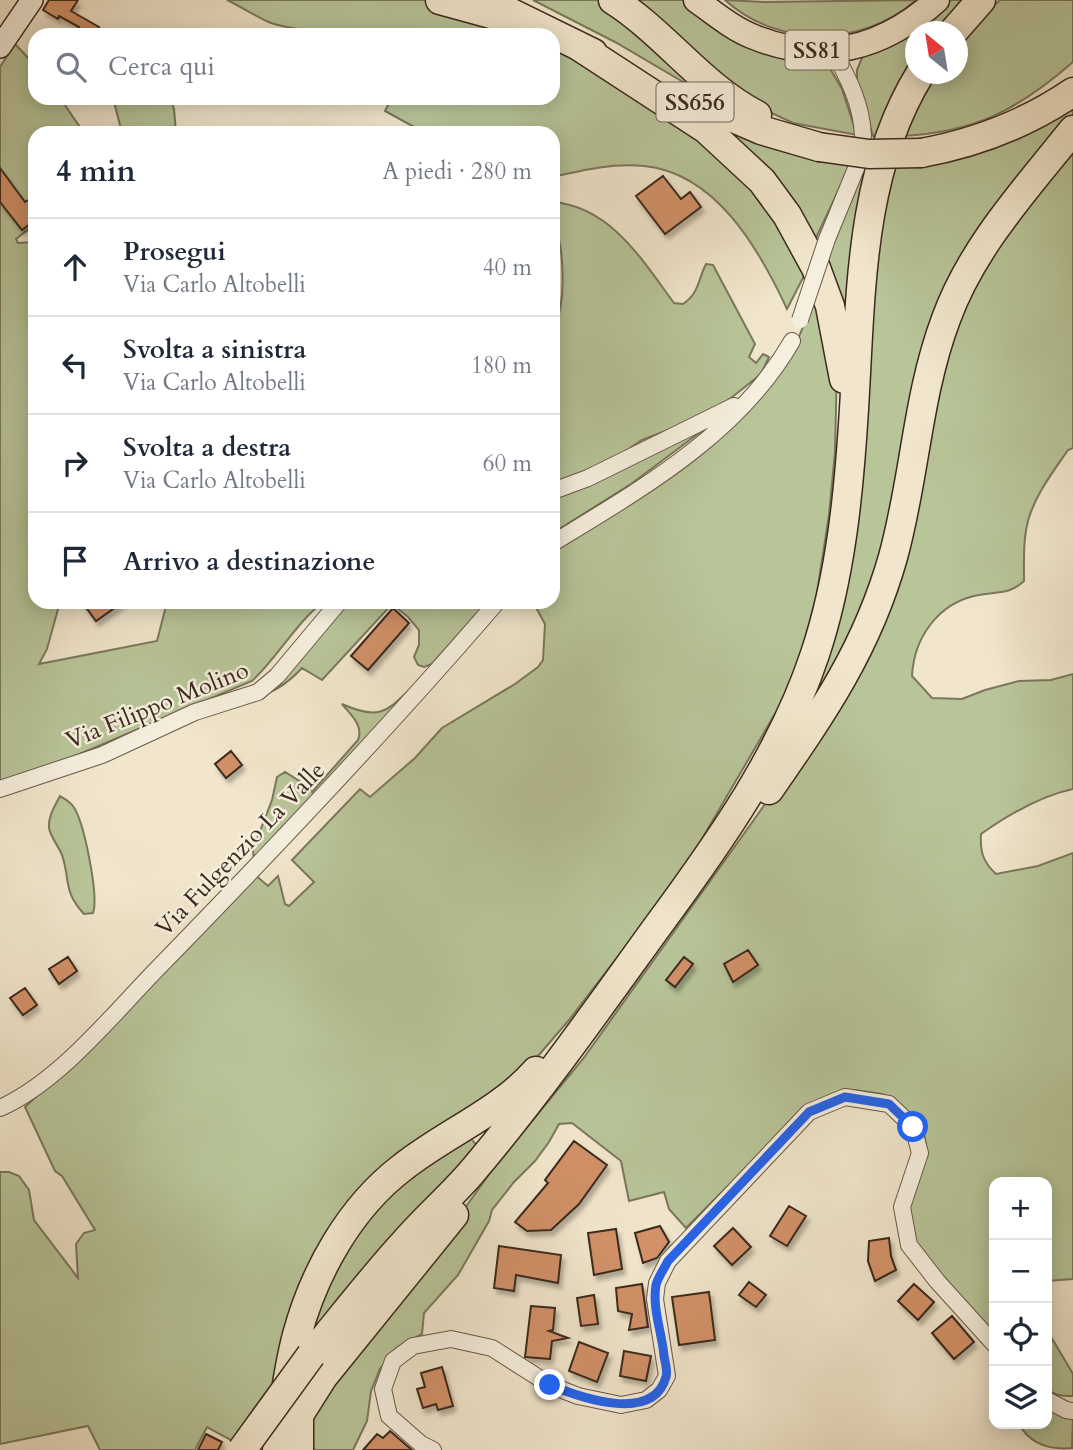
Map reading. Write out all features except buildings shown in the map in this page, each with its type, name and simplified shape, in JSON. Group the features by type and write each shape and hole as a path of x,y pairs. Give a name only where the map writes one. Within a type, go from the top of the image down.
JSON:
{"highway":[{"path":"440,0 536,25"},
{"name":"SS656","path":"485,0 542,28"},
{"path":"613,0 632,12 735,102 818,147"},
{"name":"SS656","path":"560,37 715,111 761,130 818,147 869,154 921,153 975,141 1027,120 1073,92"},
{"path":"577,45 706,129 762,181 787,215 816,268 830,306 845,384 854,409"},
{"path":"953,147 1038,98 1073,70"},
{"path":"242,1450 366,1286 468,1176 584,1031 676,902 773,750 798,699 815,654 836,575 850,470 859,307 871,214 890,136 915,84"},
{"path":"676,902 746,824 826,707 859,649 878,607 894,554 927,379 946,317 985,243 1073,130"},
{"path":"277,1450 296,1337 307,1302 339,1238 373,1193 403,1166 511,1095 550,1055 584,1031"},
{"path":"299,1450 299,1415 323,1377 491,1169 527,1105"}],"main road":[{"name":"SS81","path":"696,0 753,37 800,49 833,51 860,46 891,34 937,0"}],"street":[{"path":"0,47 32,0"},
{"path":"833,51 854,95 863,122 863,136"},
{"path":"800,320 827,239 857,166"},
{"path":"560,539 638,491 727,421 759,390 792,341"},
{"path":"560,488 588,478 712,418 759,390"},
{"name":"Via Filippo Molino","path":"0,789 102,755 195,712 258,692 277,676 333,609"},
{"name":"Via Fulgenzio La Valle","path":"0,1108 53,1075 250,874 407,707 491,609"},
{"path":"433,1450 421,1444 389,1416 383,1389 393,1361 413,1346 451,1339 492,1348 550,1385 578,1396 621,1405 646,1399 659,1390 667,1376 655,1299 656,1283 668,1261 809,1112 845,1097 889,1104 913,1127 920,1153 902,1207 909,1245 989,1339"},
{"path":"1052,1403 1073,1411"}],"green space":[{"path":"227,0 425,0 525,28 292,28 260,18"},
{"path":"533,0 604,0 639,26 695,89 615,42"},
{"path":"630,0 684,0 826,62 842,89 857,135 793,123 765,110"},
{"path":"725,0 916,0 871,27 820,36 770,27 746,16"},
{"path":"945,0 966,0 948,21 910,21"},
{"path":"1000,0 1073,0 1073,62 1014,106 994,116 951,130 900,136 924,84 968,84 968,30"},
{"path":"905,24 907,84 882,136 873,136 857,81 857,70 866,48"},
{"path":"560,42 760,182 804,276 787,309 763,262 732,218 714,199 693,183 670,172 644,166 621,165 560,176 560,126 412,126 385,111 388,105 560,105"},
{"path":"15,44 28,58 28,105 65,105 79,126 28,126 28,230 16,239 18,243 28,242 28,609 58,609 47,649 39,664 157,641 165,609 315,609 252,681 51,766 0,784 0,67"},
{"path":"1073,101 1073,121 982,235 869,608 814,704 808,696 848,579 853,555 858,513 864,350 889,164"},
{"path":"115,105 173,105 174,109 175,126 120,126"},
{"path":"724,129 851,164 814,242"},
{"path":"1073,143 1073,448 1068,450 1051,475 1031,511 1025,536 1024,581 1008,591 965,599 941,613 931,624 918,648 912,676 932,698 962,699 1019,681 1051,680 1073,674 1073,789 1048,796 1013,813 981,834 981,840 985,861 996,874 1038,866 1073,853 1073,1279 1052,1281 1052,1177 989,1177 989,1332 959,1300 913,1238 904,1206 926,1146 924,1134 912,1116 897,1101 882,1094 855,1090 835,1095 795,1119 686,1228 669,1209 664,1192 629,1201 621,1161 572,1123 559,1124 535,1161 492,1210 489,1221 458,1275 424,1313 422,1334 396,1348 380,1369 371,1391 367,1421 353,1450 314,1450 310,1431 317,1400 442,1240 495,1166 583,1059 798,758 845,687 937,367 985,256"},
{"path":"860,164 879,164 850,318 841,319 830,282 827,257"},
{"path":"560,203 592,214 623,238 674,303 683,304 688,300 695,291 706,264 713,265 755,344 749,357 756,363 763,354 769,357 761,374 731,398 697,419 642,440 611,461 560,486 560,308 563,282"},
{"path":"818,286 837,366 835,452 829,515 816,599 786,695 682,873 569,1020 514,1084 387,1168 285,1372 238,1444 207,1427 195,1450 100,1450 88,1426 0,1444 0,1172 19,1176 29,1190 34,1220 78,1278 76,1244 84,1233 95,1230 62,1176 55,1171 25,1107 113,1025 254,874 268,886 278,876 285,904 289,906 314,882 292,860 360,789 370,797 415,758 442,728 538,667 543,660 545,624 537,609 560,609 560,543 751,408 784,366 806,320"},
{"path":"723,415 631,484 560,529 560,493"},
{"path":"336,609 387,609 322,680 302,668 281,686 269,693 255,696"},
{"path":"398,609 481,609 432,664 424,667 418,665 414,657 419,645 419,630"},
{"path":"421,679 254,862 253,849 272,800 277,777 285,772 309,787 312,792 358,740 358,725 342,704 357,710 378,712 394,704"},
{"path":"60,796 73,806 82,827 94,891 93,913 84,914 73,899 63,858 50,832 51,815"},
{"path":"469,1136 477,1146 422,1205 300,1350 304,1326 371,1203"},
{"path":"1052,1338 1073,1374 1073,1396 1052,1393"},
{"path":"1052,1407 1073,1416 1072,1448 1041,1444 1023,1429 1052,1429"}],"route":[{"path":"550,1385 578,1396 621,1405 646,1399 659,1390 667,1376 655,1299 656,1283 668,1261 809,1112 845,1097 889,1104 913,1127"}]}
